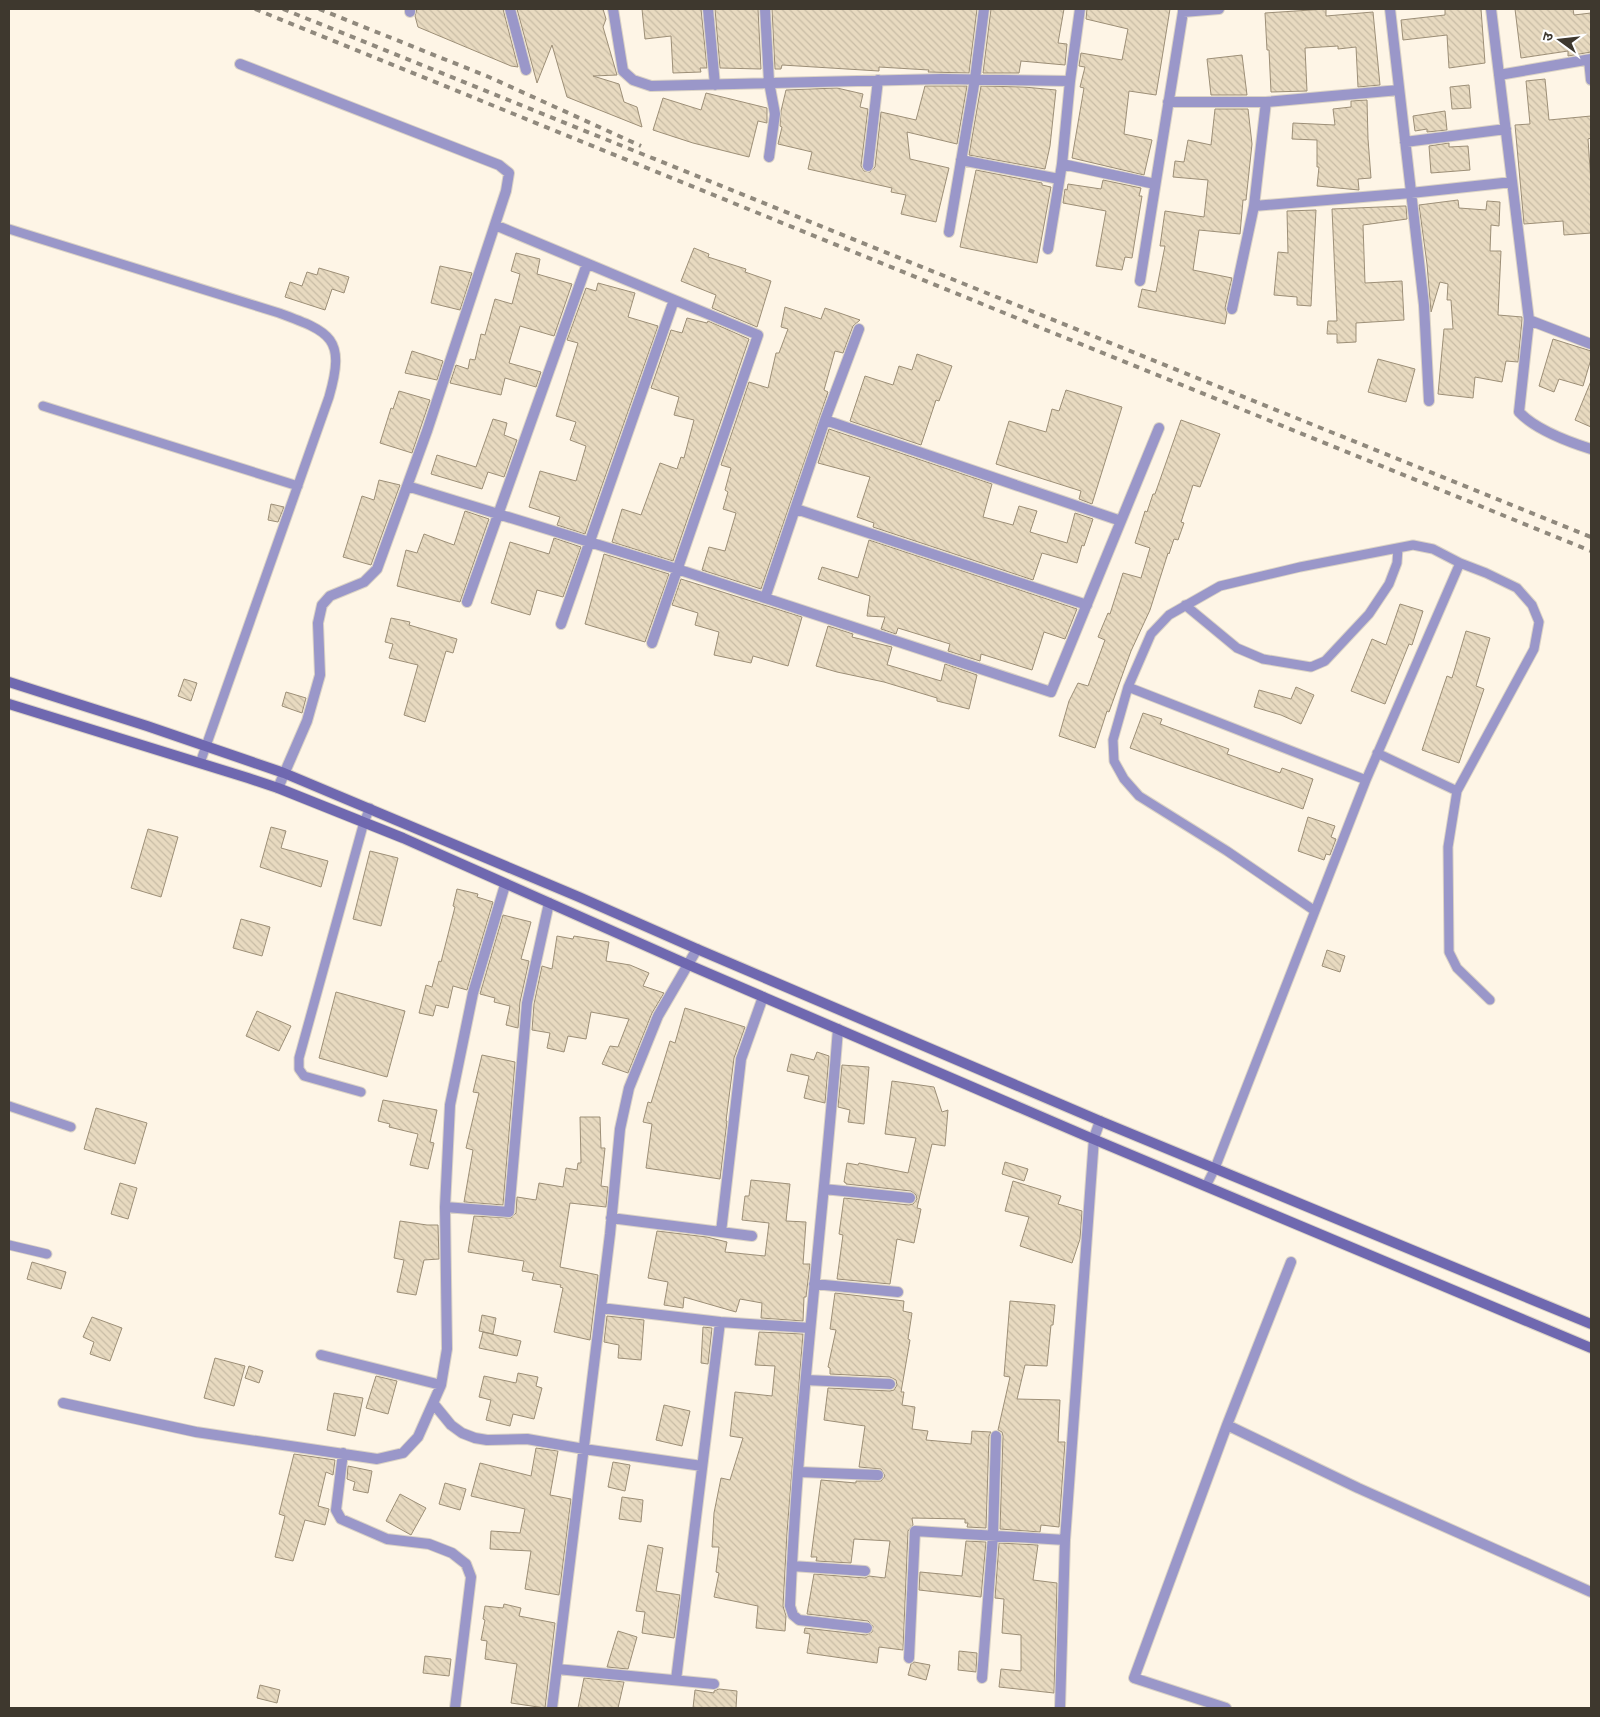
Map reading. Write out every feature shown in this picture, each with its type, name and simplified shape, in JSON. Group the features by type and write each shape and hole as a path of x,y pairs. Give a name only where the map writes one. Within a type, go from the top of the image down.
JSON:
{"street":[{"path":"510,9 526,70"},
{"path":"613,9 623,71 633,80 651,86 878,80 975,79 1070,81"},
{"path":"708,9 715,85"},
{"path":"765,9 769,82 776,114 769,157"},
{"path":"950,232 975,79 984,9"},
{"path":"1048,249 1062,164 1070,81 1080,9"},
{"path":"1140,281 1183,10 1220,9"},
{"path":"1390,9 1426,324 1429,401"},
{"path":"1491,9 1529,320 1519,412 1527,420 1546,430 1591,449"},
{"path":"1499,75 1590,59 1591,80"},
{"path":"240,64 499,165 509,173 506,191 495,225 377,569 364,582 330,596 322,606 318,623 320,675 307,721 278,788"},
{"path":"868,166 878,80"},
{"path":"1168,102 1266,102 1399,90"},
{"path":"1232,309 1254,206 1266,102"},
{"path":"1405,142 1506,129"},
{"path":"961,160 1059,179"},
{"path":"1062,164 1156,184"},
{"path":"1254,206 1411,193 1512,182"},
{"path":"495,225 758,335 652,643"},
{"path":"467,602 587,264"},
{"path":"561,624 588,542 674,300"},
{"path":"1529,320 1591,344"},
{"path":"765,598 825,420 859,329"},
{"path":"825,420 1121,521"},
{"path":"407,486 765,598 1051,692 1159,428"},
{"path":"796,509 1087,604"},
{"path":"9,682 147,726 284,773 579,897 1100,1121 1591,1324"},
{"path":"9,704 278,788 364,822 763,997 1591,1348"},
{"path":"63,1403 196,1432 377,1458 403,1453 418,1437 441,1385 447,1349 445,1207 450,1105 473,993 505,885"},
{"path":"445,1207 509,1212 527,1002 549,903"},
{"path":"552,1708 584,1449 620,1129 629,1088 658,1016 697,949"},
{"path":"721,1232 741,1059 763,997"},
{"path":"838,1029 810,1328 790,1606 793,1615 799,1620 867,1628"},
{"path":"1060,1708 1065,1540 1094,1138 1100,1121"},
{"path":"824,1190 910,1198"},
{"path":"611,1218 752,1236"},
{"path":"1226,1708 1134,1678 1291,1262"},
{"path":"814,1284 898,1292"},
{"path":"600,1308 720,1322 810,1328"},
{"path":"676,1680 720,1322"},
{"path":"321,1355 441,1385"},
{"path":"806,1380 890,1384"},
{"path":"433,1403 451,1425 462,1433 475,1438 487,1440 527,1439 702,1466"},
{"path":"1228,1425 1367,1492 1591,1592"},
{"path":"982,1678 993,1535 996,1436"},
{"path":"343,1454 336,1496 336,1510 340,1518 387,1538 429,1544 452,1554 466,1564 471,1577 455,1708"},
{"path":"799,1472 878,1475"},
{"path":"909,1658 915,1531 1065,1540"},
{"path":"792,1566 865,1571"},
{"path":"557,1669 714,1684"}],"lane":[{"path":"9,229 312,325 326,334 334,346 336,358 334,381 200,763"},
{"path":"43,406 298,486"},
{"path":"1315,911 1227,851 1139,796 1129,785 1114,761 1114,740 1128,687 1151,634 1169,615 1220,586 1300,567 1413,545 1433,549 1517,588 1532,605 1539,622 1534,649 1457,791 1448,847 1449,952 1457,968 1490,1000"},
{"path":"1185,605 1237,648 1263,659 1311,667 1325,660 1369,614 1389,584 1397,563 1398,548"},
{"path":"1206,1186 1215,1168 1366,780 1460,563"},
{"path":"1128,687 1366,780"},
{"path":"1377,754 1457,791"},
{"path":"361,1092 304,1076 299,1069 299,1058 364,822 370,808"},
{"path":"9,1106 72,1128"},
{"path":"9,1245 47,1254"}],"building":[{"path":"417,9 503,9 518,67 511,66 418,27 415,16"},
{"path":"517,9 603,9 606,19 603,27 617,75 593,76 619,84 624,102 637,107 642,127 567,97 552,45 537,83"},
{"path":"642,9 701,9 707,68 700,68 701,72 673,73 671,36 645,39"},
{"path":"715,9 758,9 761,69 720,68"},
{"path":"772,9 977,9 969,73 928,72 929,70 879,67 879,71 782,65 781,69 775,69"},
{"path":"991,9 1064,9 1058,43 1067,44 1065,65 1021,61 1019,73 983,73"},
{"path":"1087,9 1170,9 1156,95 1129,91 1124,134 1152,140 1144,175 1072,158 1084,88 1080,87 1085,67 1079,66 1081,53 1122,60 1128,29 1086,19"},
{"path":"1326,9 1326,16 1373,12 1380,85 1358,87 1356,47 1338,49 1338,46 1305,48 1307,91 1271,92 1265,13"},
{"path":"1445,9 1481,9 1485,63 1449,68 1447,35 1403,40 1401,20 1445,15"},
{"path":"1515,9 1573,9 1574,15 1591,13 1591,52 1568,56 1568,51 1521,58"},
{"path":"1242,55 1247,95 1211,95 1207,59"},
{"path":"1545,79 1549,120 1591,116 1591,138 1588,139 1591,183 1591,233 1564,235 1563,221 1524,224 1515,125 1530,124 1526,81"},
{"path":"1469,85 1471,108 1452,109 1450,87"},
{"path":"925,86 967,86 957,144 907,132 910,159 949,168 936,222 901,214 906,195 891,192 892,188 808,169 812,152 778,144 782,127 780,126 781,111 786,90 837,88 863,94 860,107 868,109 861,166 864,171 870,172 875,167 881,112 916,120"},
{"path":"981,86 1056,90 1050,146 1045,169 969,155"},
{"path":"706,93 767,108 767,123 758,121 749,157 693,143 653,130 663,98 701,110"},
{"path":"1367,100 1371,178 1358,179 1359,190 1317,186 1319,167 1317,167 1317,140 1292,139 1293,123 1335,125 1333,109 1351,107 1351,101"},
{"path":"1215,109 1248,109 1252,144 1246,200 1243,200 1240,234 1199,230 1193,270 1232,278 1225,308 1227,313 1225,324 1138,307 1142,289 1156,292 1165,246 1160,246 1165,211 1204,217 1208,180 1173,177 1175,161 1184,162 1188,140 1211,145"},
{"path":"1445,111 1447,130 1427,132 1427,129 1415,131 1413,116"},
{"path":"1449,143 1449,147 1468,146 1470,170 1431,173 1429,146"},
{"path":"976,170 1042,183 1042,185 1051,187 1037,263 960,247"},
{"path":"1103,180 1141,188 1139,196 1142,196 1132,258 1125,257 1122,270 1096,266 1106,211 1063,203 1065,189 1067,190 1068,184 1101,189"},
{"path":"1458,200 1459,208 1486,210 1487,201 1500,202 1499,226 1491,225 1490,251 1501,251 1498,315 1522,317 1518,362 1506,361 1502,382 1475,377 1473,398 1438,394 1444,329 1453,329 1451,300 1447,300 1448,284 1440,282 1431,312 1419,205"},
{"path":"1406,206 1407,219 1363,225 1365,283 1402,281 1404,320 1356,323 1356,342 1337,343 1337,334 1327,334 1328,321 1337,321 1332,209"},
{"path":"1316,210 1311,306 1297,305 1297,297 1274,295 1278,252 1288,253 1287,211"},
{"path":"694,248 709,254 708,257 746,269 745,272 771,281 757,327 712,308 716,295 681,281"},
{"path":"516,253 540,259 537,274 572,284 554,336 520,326 509,363 541,372 536,387 505,378 501,395 450,383 456,365 468,369 470,359 475,360 481,334 485,335 495,299 512,304 520,274 511,271"},
{"path":"440,266 472,273 460,310 431,303"},
{"path":"319,268 349,277 344,293 332,289 325,310 285,297 290,282 302,286 307,272 317,275"},
{"path":"598,283 635,293 628,317 658,326 585,534 557,525 560,517 529,507 540,471 576,481 586,446 570,440 576,422 556,416 578,343 567,340 586,288 596,291"},
{"path":"785,307 821,319 825,308 860,320 853,326 843,353 835,351 824,390 828,392 761,589 702,570 709,547 725,551 736,513 723,509 728,492 725,490 731,468 721,465 749,382 768,388 776,353 779,353 788,329 781,327"},
{"path":"687,318 707,323 708,321 749,339 673,561 612,542 622,509 641,515 660,463 677,469 681,457 684,458 694,420 674,415 679,397 651,388 671,330 682,333"},
{"path":"1553,339 1591,351 1591,359 1583,386 1559,379 1554,392 1539,386"},
{"path":"412,351 443,361 437,380 405,373"},
{"path":"917,354 952,366 939,401 936,400 921,445 850,421 865,376 893,385 899,366 912,370"},
{"path":"1378,359 1415,369 1406,402 1368,392"},
{"path":"1591,381 1591,427 1575,420"},
{"path":"1066,390 1122,407 1092,504 1079,499 1081,491 996,464 1009,421 1046,432 1052,409 1059,411"},
{"path":"399,391 430,400 412,453 380,443 391,408 393,409"},
{"path":"493,419 507,423 504,435 517,440 504,477 488,472 482,489 431,474 437,455 476,467"},
{"path":"1181,420 1220,434 1200,487 1193,485 1181,522 1184,523 1178,540 1174,539 1168,553 1150,610 1131,651 1109,712 1107,711 1095,748 1059,736 1069,701 1078,683 1088,686 1105,640 1098,637 1108,613 1110,614 1123,573 1141,578 1150,548 1135,543 1145,511 1147,512 1153,494 1155,494"},
{"path":"829,429 992,484 983,517 1013,525 1019,506 1037,511 1030,532 1067,543 1075,513 1093,519 1077,563 1042,553 1033,580 873,527 874,523 857,517 870,477 818,463"},
{"path":"379,480 400,485 371,565 343,557 362,496 374,500"},
{"path":"271,504 284,507 278,522 268,520"},
{"path":"465,511 489,519 460,602 397,586 406,550 417,553 424,534 454,545"},
{"path":"554,538 581,547 563,597 537,590 530,615 491,603 510,542 549,554"},
{"path":"869,540 1077,609 1065,639 1044,632 1032,670 981,654 980,661 948,651 950,644 898,628 896,634 881,629 885,617 867,616 870,596 818,579 822,567 858,578"},
{"path":"604,554 669,574 645,642 585,624"},
{"path":"681,579 802,617 788,666 753,656 751,663 714,655 719,632 695,625 698,613 672,605"},
{"path":"1400,604 1423,611 1412,645 1409,644 1385,704 1351,691 1372,639 1386,645"},
{"path":"391,618 410,622 409,625 457,639 453,653 446,651 425,722 404,715 418,665 389,658 393,644 385,642"},
{"path":"828,626 853,634 852,637 892,647 887,665 941,681 945,664 977,675 969,709 937,701 937,698 884,682 816,666"},
{"path":"1466,631 1490,638 1476,686 1484,689 1459,763 1422,750 1447,676 1452,678"},
{"path":"184,679 197,683 191,701 178,696"},
{"path":"1296,687 1314,695 1301,724 1281,715 1254,707 1259,690 1291,699"},
{"path":"286,692 306,698 302,713 282,706"},
{"path":"1143,713 1162,719 1160,724 1229,749 1227,754 1280,773 1282,768 1313,779 1303,809 1130,748"},
{"path":"1308,817 1335,826 1331,837 1336,839 1330,855 1326,854 1324,860 1298,851"},
{"path":"271,827 286,831 281,848 328,861 321,887 260,867"},
{"path":"148,829 178,837 161,897 131,888"},
{"path":"370,851 398,858 381,926 353,919"},
{"path":"457,889 478,894 477,897 493,902 467,990 453,986 448,1008 436,1005 433,1016 419,1013 426,985 432,987 439,961 441,962 455,907 453,906"},
{"path":"503,915 531,922 521,959 529,961 520,1002 518,1028 506,1025 510,1006 494,1002 495,998 480,994"},
{"path":"241,919 270,927 262,956 233,948"},
{"path":"557,936 573,939 574,936 609,942 606,961 630,965 649,973 643,986 664,993 652,1013 628,1073 602,1064 610,1046 618,1047 629,1019 591,1012 586,1039 568,1036 564,1052 547,1048 550,1033 532,1030 534,1004 542,966 552,969"},
{"path":"1327,950 1345,956 1340,972 1322,966"},
{"path":"336,992 405,1011 387,1077 319,1058"},
{"path":"685,1008 745,1027 734,1058 720,1179 646,1168 652,1124 643,1122 648,1102 651,1103 670,1041 675,1043"},
{"path":"257,1011 291,1026 279,1051 246,1036"},
{"path":"817,1052 829,1056 825,1103 804,1098 809,1076 787,1071 791,1054 814,1060"},
{"path":"482,1055 515,1062 503,1205 464,1202 473,1150 466,1148 479,1093 473,1092"},
{"path":"842,1065 869,1067 864,1124 848,1122 850,1110 838,1107"},
{"path":"892,1081 934,1087 942,1112 948,1110 945,1146 932,1144 917,1208 921,1209 914,1243 897,1239 890,1284 837,1279 843,1235 839,1234 844,1198 909,1205 913,1204 917,1199 916,1195 911,1191 846,1184 844,1182 847,1163 858,1165 859,1163 908,1173 916,1138 885,1134"},
{"path":"383,1100 437,1110 430,1142 434,1143 428,1169 410,1165 418,1134 389,1127 390,1124 378,1121"},
{"path":"96,1108 147,1123 135,1164 84,1149"},
{"path":"580,1117 600,1117 601,1148 605,1148 601,1186 608,1187 606,1207 570,1203 560,1267 598,1275 590,1340 554,1332 563,1288 560,1287 561,1285 532,1280 534,1273 522,1271 524,1261 468,1252 474,1216 511,1218 516,1213 517,1197 536,1200 539,1183 563,1187 566,1168 577,1170 578,1163 581,1163"},
{"path":"1005,1162 1028,1169 1024,1181 1002,1174"},
{"path":"751,1180 790,1184 786,1221 806,1222 803,1264 810,1264 806,1297 804,1297 803,1321 761,1318 762,1303 740,1299 736,1312 684,1297 683,1308 664,1305 668,1282 648,1278 657,1231 707,1237 727,1242 725,1252 765,1256 769,1223 742,1220 745,1196 749,1196"},
{"path":"1013,1181 1061,1196 1058,1204 1082,1211 1080,1239 1072,1263 1020,1246 1029,1217 1005,1211"},
{"path":"120,1183 137,1188 128,1219 111,1214"},
{"path":"400,1221 438,1225 439,1259 424,1260 416,1295 397,1292 404,1260 394,1258"},
{"path":"32,1262 66,1272 61,1289 27,1279"},
{"path":"835,1293 904,1301 903,1311 912,1313 908,1339 910,1340 901,1392 904,1392 902,1405 915,1407 912,1429 928,1431 926,1440 971,1444 972,1431 991,1432 989,1436 986,1528 967,1527 968,1523 965,1523 965,1519 912,1518 913,1525 908,1531 903,1650 879,1647 877,1663 807,1653 810,1634 804,1633 805,1628 866,1635 872,1632 873,1626 868,1621 807,1614 814,1574 885,1578 890,1541 854,1539 851,1563 816,1561 817,1557 811,1557 821,1480 856,1483 856,1481 881,1481 885,1476 881,1469 859,1467 865,1426 824,1420 828,1388 890,1391 894,1390 897,1385 896,1380 890,1377 830,1374 830,1368 828,1367 836,1330 830,1329"},
{"path":"1010,1301 1055,1305 1047,1366 1025,1365 1017,1399 1060,1400 1058,1442 1065,1442 1059,1527 1041,1525 1040,1532 1000,1529 1003,1436 1002,1432 998,1430 1010,1377 1004,1376"},
{"path":"482,1315 496,1318 493,1334 479,1331"},
{"path":"607,1316 644,1320 641,1360 618,1358 619,1345 604,1342"},
{"path":"92,1317 122,1328 110,1361 90,1354 94,1342 83,1337"},
{"path":"703,1327 712,1328 708,1364 701,1363"},
{"path":"483,1332 521,1341 517,1356 479,1348"},
{"path":"759,1332 803,1334 787,1533 783,1606 786,1616 785,1631 756,1628 758,1606 714,1597 719,1573 716,1572 719,1547 712,1547 714,1513 721,1478 730,1480 743,1438 730,1436 735,1392 772,1396 775,1366 755,1365"},
{"path":"215,1358 245,1366 234,1406 204,1398"},
{"path":"249,1366 263,1371 259,1383 245,1378"},
{"path":"518,1373 538,1377 536,1386 542,1388 534,1419 513,1414 510,1426 486,1420 491,1400 479,1397 484,1376 516,1383"},
{"path":"376,1376 397,1381 388,1414 366,1408"},
{"path":"334,1393 363,1398 355,1436 327,1430"},
{"path":"664,1405 690,1411 682,1446 656,1440"},
{"path":"536,1448 558,1451 550,1495 571,1499 559,1595 525,1589 531,1551 490,1549 491,1531 520,1533 525,1509 471,1496 480,1463 531,1476"},
{"path":"294,1454 335,1460 333,1475 326,1472 318,1506 329,1509 325,1525 305,1520 293,1561 275,1557 285,1516 279,1514"},
{"path":"613,1462 630,1465 625,1491 608,1487"},
{"path":"348,1466 372,1471 368,1493 353,1490 355,1482 347,1479"},
{"path":"445,1483 466,1489 460,1510 439,1504"},
{"path":"400,1494 426,1508 411,1535 386,1521"},
{"path":"622,1497 643,1500 641,1522 619,1519"},
{"path":"966,1541 986,1542 981,1597 919,1590 920,1572 962,1576"},
{"path":"999,1543 1038,1545 1033,1580 1057,1583 1054,1693 999,1687 1001,1669 1021,1671 1021,1635 1002,1633 1004,1599 995,1598"},
{"path":"648,1545 663,1548 656,1591 680,1595 674,1638 642,1633 645,1612 636,1611"},
{"path":"504,1604 521,1608 519,1616 555,1623 545,1708 511,1703 517,1664 485,1659 487,1641 481,1640 485,1620 483,1619 485,1606 503,1608"},
{"path":"618,1631 637,1637 628,1669 607,1667"},
{"path":"959,1651 977,1653 976,1672 958,1670"},
{"path":"425,1656 451,1659 449,1676 423,1673"},
{"path":"914,1662 930,1665 926,1680 908,1675 911,1664"},
{"path":"584,1678 624,1682 618,1708 578,1708"},
{"path":"260,1685 280,1690 277,1703 257,1698"},
{"path":"719,1689 737,1691 736,1708 693,1708 695,1690 714,1693 714,1691"}],"railway":[{"path":"255,9 1591,551"},
{"path":"283,9 1591,537"},
{"path":"319,9 489,77 641,146"}]}
